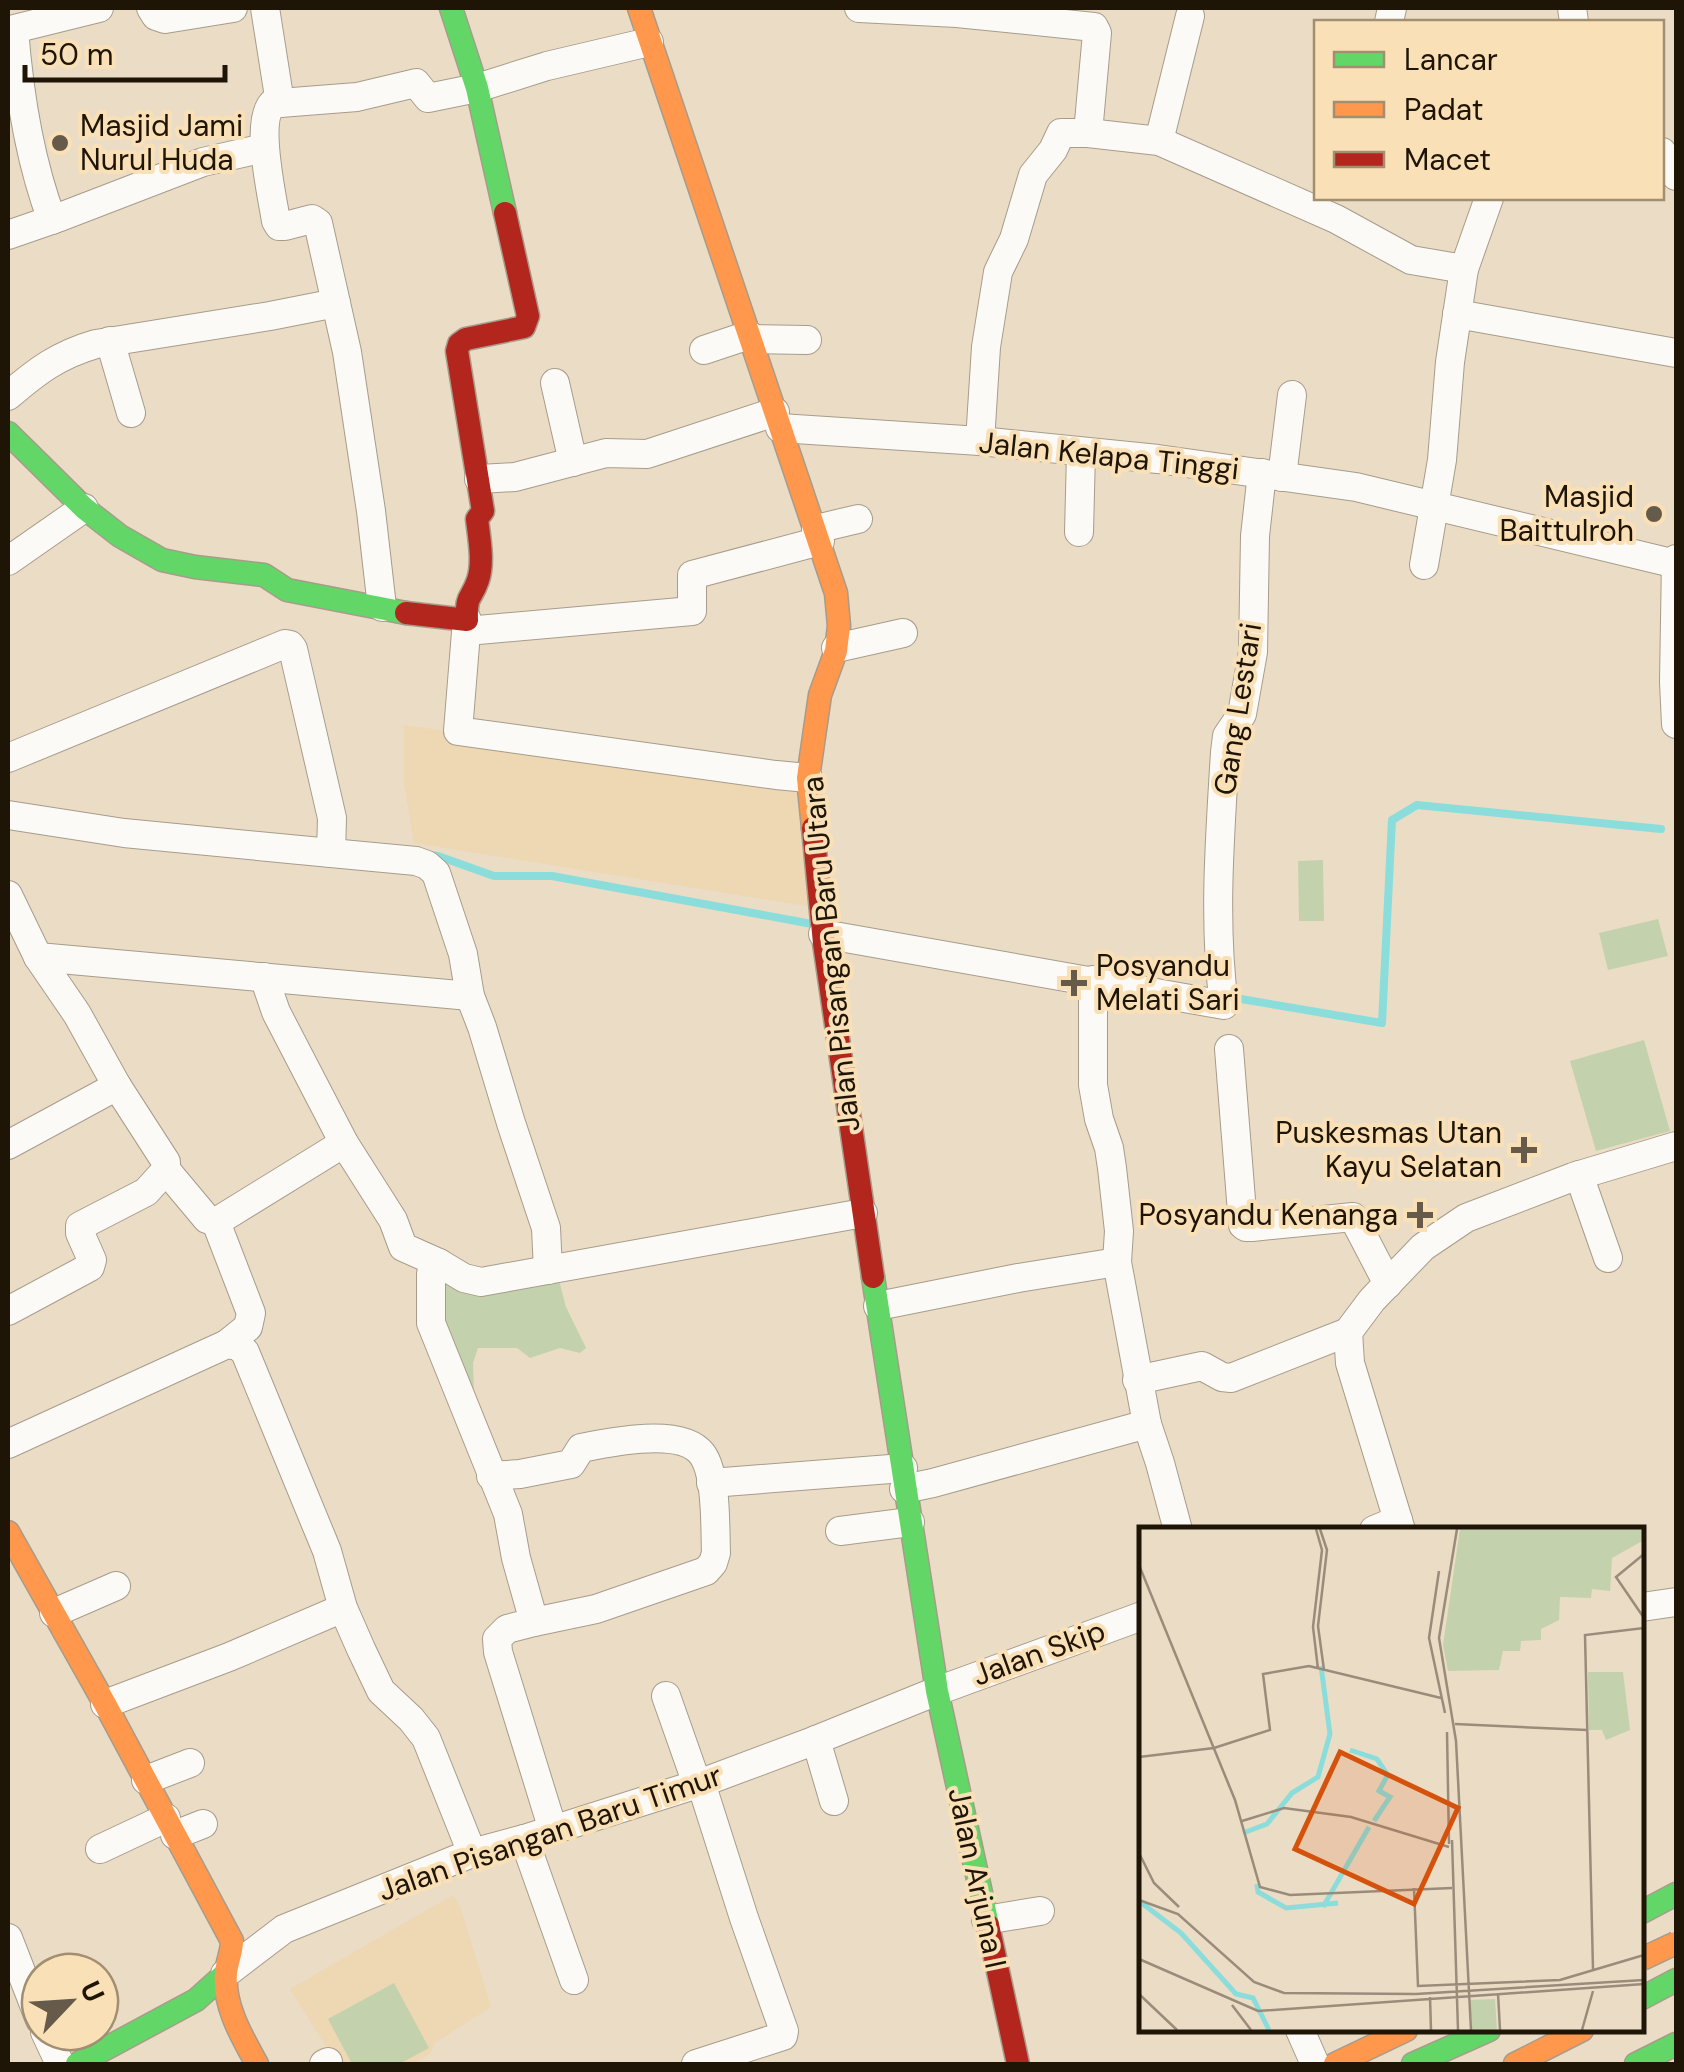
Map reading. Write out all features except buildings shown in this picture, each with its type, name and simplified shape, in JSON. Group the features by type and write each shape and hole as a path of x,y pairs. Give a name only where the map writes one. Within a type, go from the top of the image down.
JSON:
{"main road":[{"path":"8,433 84,508 120,536 162,560 264,575 286,617 382,606 467,625 466,600 480,578 476,519 483,510 458,344 524,327 528,316 477,88 451,8"},
{"name":"Jalan Pisangan Baru Utara","path":"639,8 836,593 840,626 820,695 808,778 822,924 937,1691"},
{"path":"8,1532 232,1941 225,1974 230,2005 257,2064"},
{"name":"Jalan Arjuna I","path":"937,1691 1018,2064"},
{"path":"1644,1911 1676,1894"},
{"path":"1644,1958 1676,1942"},
{"name":"Jalan Pisangan Baru Timur","path":"77,2064 196,2000 225,1974"},
{"path":"1644,1997 1676,1980"},
{"path":"1336,2064 1402,2032"},
{"path":"1413,2064 1485,2032"},
{"path":"1442,2064 1507,2032"},
{"path":"1515,2064 1578,2032"},
{"path":"1636,2064 1676,2044"}],"street":[{"path":"52,220 35,170 11,19 98,8"},
{"path":"150,8 165,19 233,8"},
{"path":"265,8 280,103"},
{"path":"862,8 957,10 1094,27 1097,33 1075,133 1053,150 1033,175 1014,238 998,272 986,347 980,442"},
{"path":"1159,141 1190,16"},
{"path":"382,606 372,510 347,352 318,223 312,219 279,226 276,221 264,148 267,109 272,104 356,97 416,82 428,98 649,42"},
{"path":"1075,133 1159,141 1314,198"},
{"path":"8,235 204,162 264,148"},
{"path":"1424,565 1442,460 1450,362 1464,269 1488,200"},
{"path":"1340,208 1412,260 1464,269"},
{"path":"8,396 68,352 336,303"},
{"path":"1457,314 1676,354"},
{"path":"704,350 750,337 807,340"},
{"path":"110,342 131,413"},
{"path":"555,383 573,462"},
{"name":"Gang Lestari","path":"1093,980 1223,996 1217,893 1225,752 1227,736 1242,714 1253,652 1255,536 1292,395"},
{"path":"479,479 515,477 606,453 647,454 778,420"},
{"name":"Jalan Kelapa Tinggi","path":"778,420 1158,459 1356,486 1676,563"},
{"path":"1079,532 1081,452"},
{"path":"8,561 84,508"},
{"path":"808,778 458,730 467,625 692,611 692,576 858,519"},
{"path":"1676,563 1676,724"},
{"path":"8,758 132,705 286,617 332,839"},
{"path":"836,648 902,633"},
{"path":"8,815 124,833 332,839 427,865 436,873 462,954 470,996 546,1228 548,1270"},
{"path":"8,895 38,957 166,1162 166,1170 208,1219 216,1222 251,1313 248,1326 228,1344 8,1444"},
{"path":"822,924 1093,980 1093,1085 1112,1168 1117,1262 1137,1380 1177,1527"},
{"path":"38,957 470,996"},
{"path":"264,977 276,1012 344,1143 393,1220 403,1247 464,1278 481,1282 863,1213"},
{"path":"1229,1049 1243,1225 1252,1228 1354,1217 1388,1284"},
{"path":"8,1145 116,1086"},
{"path":"216,1222 344,1143"},
{"path":"1137,1380 1202,1366 1231,1378 1348,1332 1372,1300 1423,1247 1466,1218 1578,1175 1676,1146"},
{"path":"8,1311 90,1267 92,1260 80,1226 146,1192 166,1170"},
{"path":"1578,1175 1608,1258"},
{"path":"878,1306 1117,1262"},
{"path":"438,1263 431,1274 430,1323 508,1514 534,1622"},
{"path":"1348,1332 1350,1363 1391,1526"},
{"path":"228,1344 245,1352 327,1551 343,1608 381,1691 426,1738 472,1853"},
{"path":"711,1483 904,1479 933,1484 1147,1424"},
{"path":"491,1476 572,1464 581,1448 619,1440 650,1439 694,1446 706,1462 711,1483 716,1554 706,1571 596,1609 506,1630 497,1639 553,1830"},
{"path":"840,1531 910,1522"},
{"path":"54,1613 116,1586"},
{"path":"1644,1607 1676,1602"},
{"path":"105,1704 343,1608"},
{"name":"Jalan Skip","path":"937,1691 1139,1617"},
{"name":"Jalan Pisangan Baru Timur","path":"225,1974 284,1929 472,1853 699,1783 937,1691"},
{"path":"666,1696 784,2032 783,2036 696,2064"},
{"path":"816,1740 834,1801"},
{"path":"146,1780 190,1762"},
{"path":"100,1849 171,1827 204,1824"},
{"path":"524,1839 574,1980"},
{"path":"986,1920 1040,1911"},
{"path":"8,1938 20,1969"},
{"path":"1301,2032 1315,2064"}],"shaded area":[{"path":"404,725 800,782 819,908 414,843 404,784"},
{"path":"453,1895 461,1909 491,2007 435,2043 430,2054 413,2064 337,2064 290,1989"}],"green space":[{"path":"1323,860 1324,921 1299,921 1298,861"},
{"path":"1658,919 1668,956 1608,970 1599,933"},
{"path":"1644,1040 1670,1131 1596,1151 1570,1061"},
{"path":"556,1269 566,1307 586,1348 580,1353 560,1348 530,1358 517,1348 478,1348 473,1363 474,1393 454,1389 444,1358 443,1282"},
{"path":"394,1983 429,2048 399,2064 352,2064 328,2019"}],"waterway":[{"path":"1229,997 1382,1023 1392,820 1417,805 1661,829"},
{"path":"429,855 494,876 552,876 812,924"}],"traffic: fast":[{"path":"451,8 477,88 505,213"},
{"path":"8,433 84,508 120,536 162,560 264,575 287,590 406,613"},
{"path":"873,1277 937,1691 988,1925"},
{"path":"1644,1911 1676,1894"},
{"path":"77,2064 196,2000 225,1974"},
{"path":"1644,1997 1676,1980"},
{"path":"1413,2064 1485,2032"},
{"path":"1636,2064 1676,2044"}],"traffic: slow":[{"path":"639,8 836,593 836,651 820,695 808,778 813,828"},
{"path":"8,1532 232,1941 226,1973 227,1997 257,2064"},
{"path":"1644,1958 1676,1943"},
{"path":"1335,2064 1402,2032"},
{"path":"1515,2064 1578,2032"}],"traffic: jam":[{"path":"406,613 467,620 468,601 480,573 477,519 483,511 457,351 466,339 524,327 528,316 505,213"},
{"path":"813,828 824,943 873,1277"},
{"path":"988,1925 1018,2064"}],"place":[{"name":"Masjid Jami Nurul Huda","path":"60,143"},
{"name":"Masjid Baittulroh","path":"1654,514"},
{"name":"Posyandu Melati Sari","path":"1074,983"},
{"name":"Puskesmas Utan Kayu Selatan","path":"1524,1150"},
{"name":"Posyandu Kenanga","path":"1420,1215"}]}
